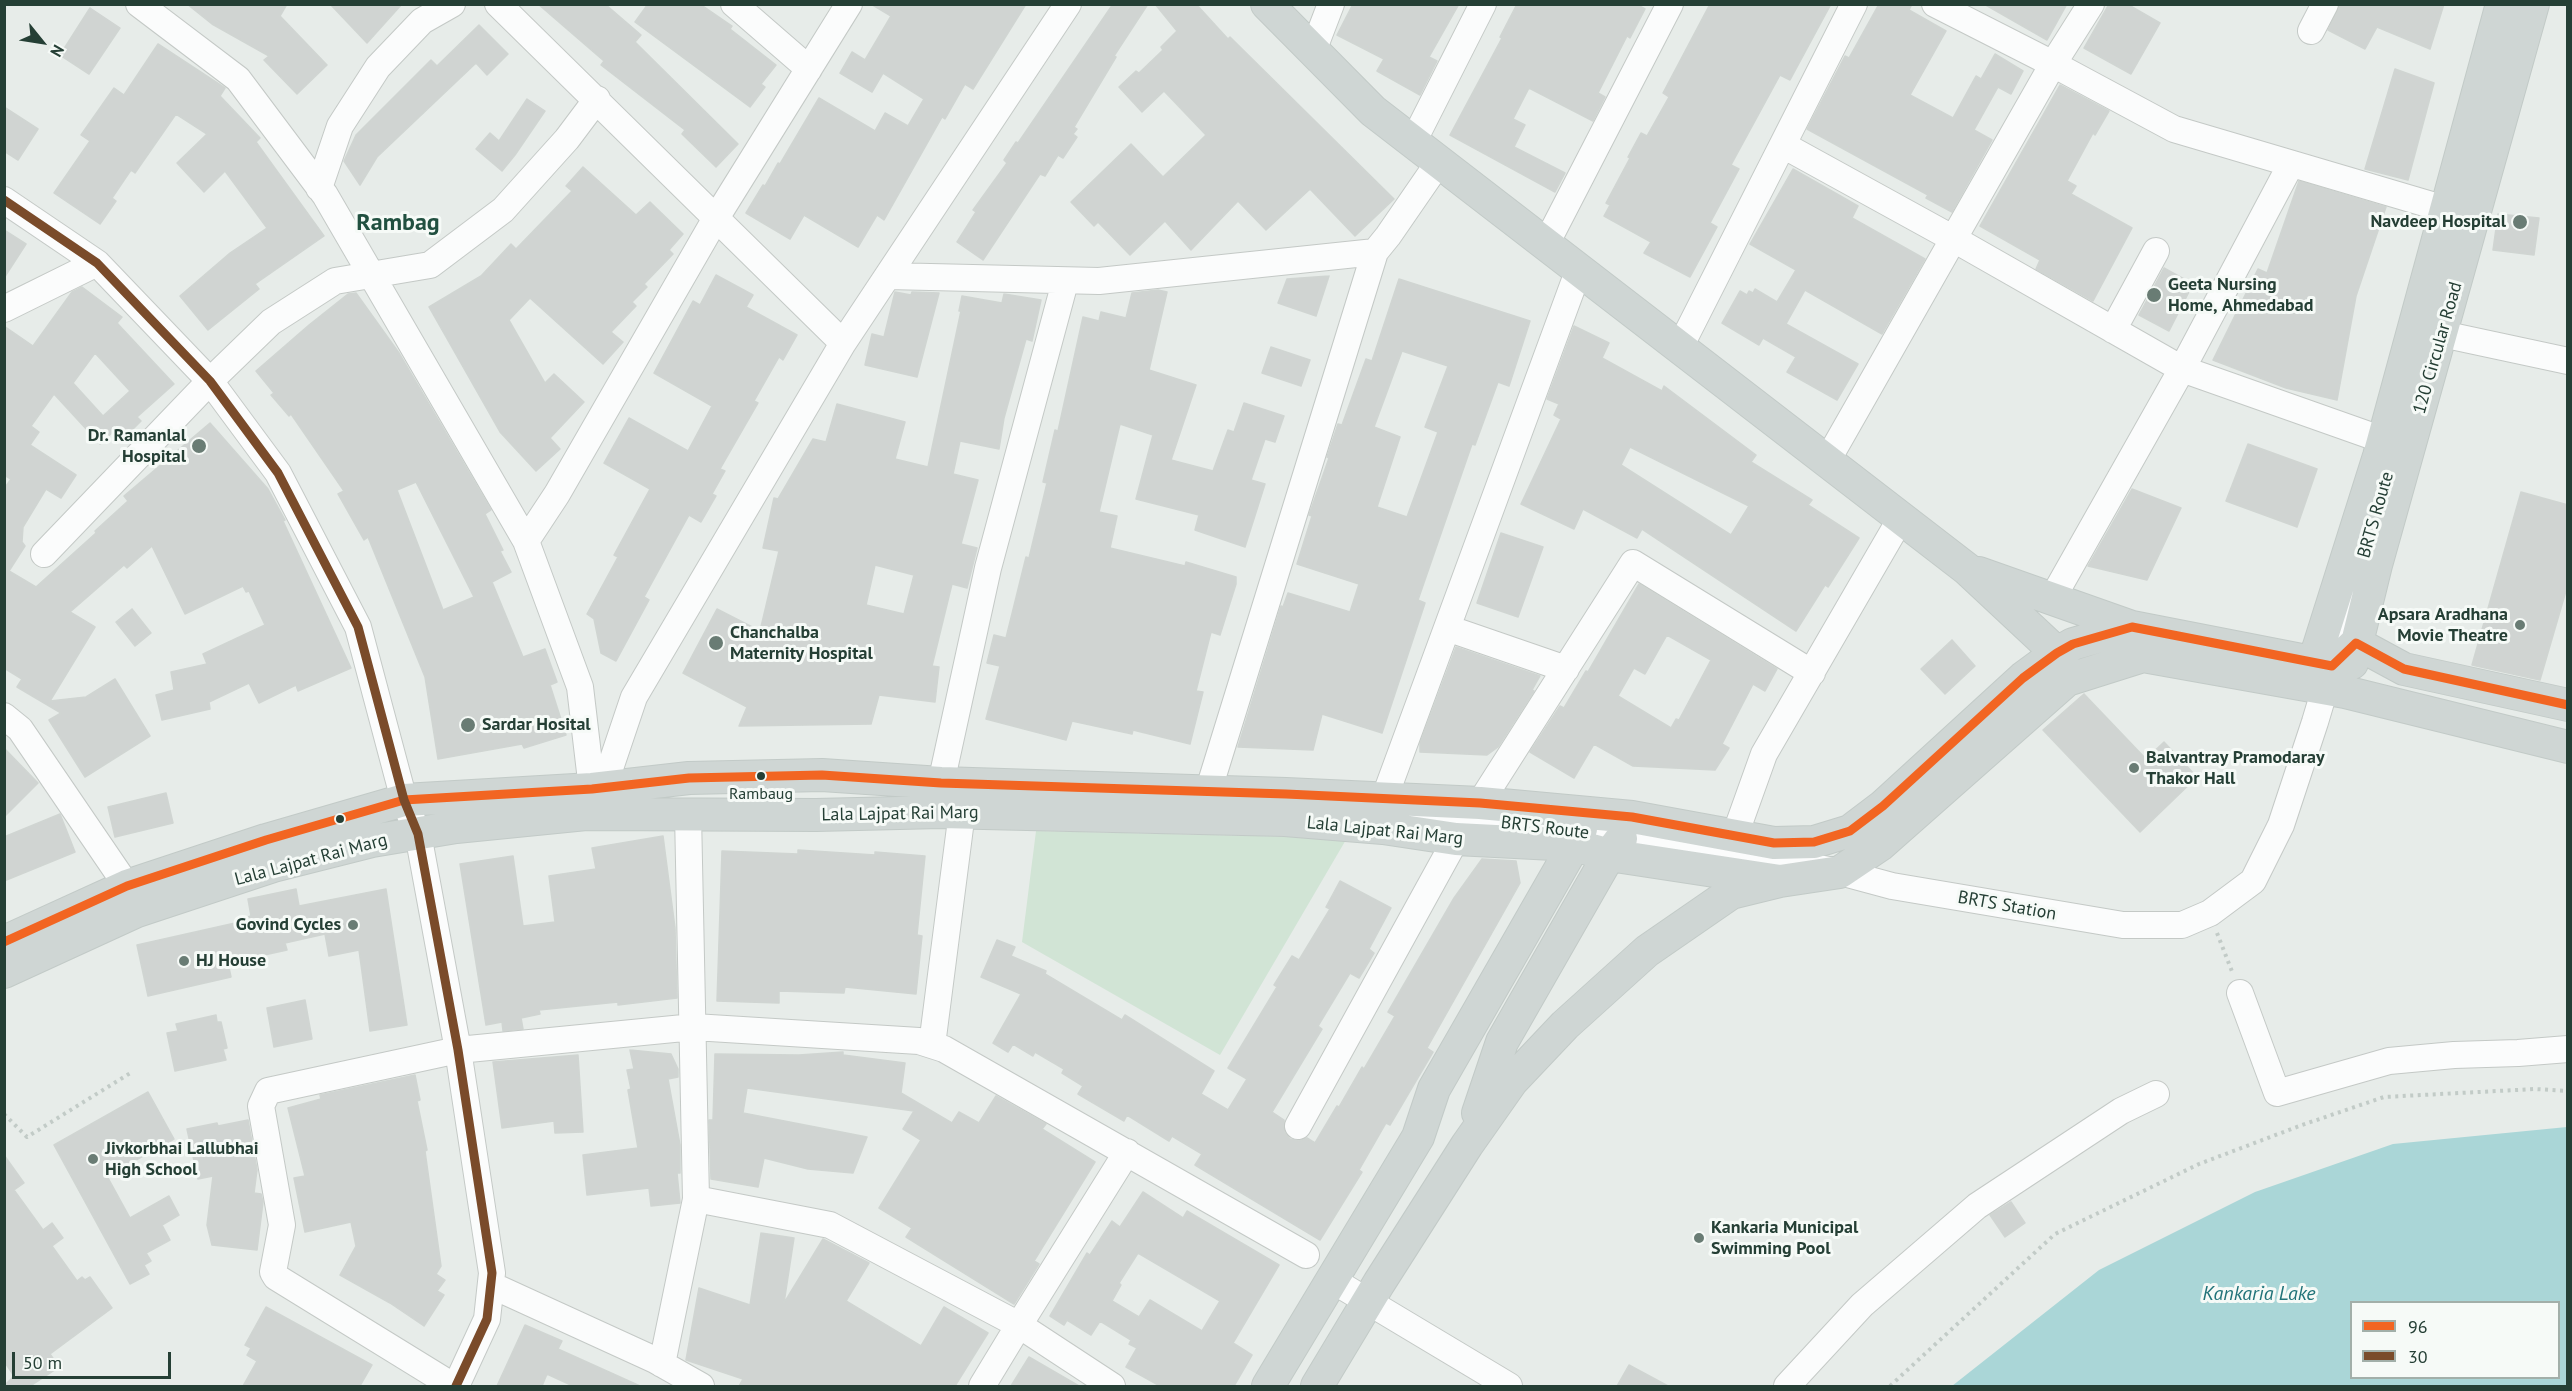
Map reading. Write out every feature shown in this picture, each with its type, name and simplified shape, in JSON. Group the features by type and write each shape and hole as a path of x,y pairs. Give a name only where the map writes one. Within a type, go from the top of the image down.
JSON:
{"main road":[{"path":"1267,4 1373,111 1967,569 2062,666"},
{"name":"120 Circular Road","path":"2324,679 2383,440 2502,4"},
{"name":"120 Circular Road","path":"2324,679 2356,643 2533,4"},
{"path":"1967,569 2132,627"},
{"name":"Lala Lajpat Rai Marg","path":"4,972 137,911 262,870 372,841 412,819 456,827 585,814 694,810 816,815 962,812 1285,820 1383,828 1456,839 1581,830 1621,836 1735,835 1774,843 1814,842 1850,831 1883,806 2023,678 2062,666 2073,644 2132,627 2324,679"},
{"path":"2356,643 2404,669 2568,705"},
{"path":"1317,1386 1367,1302 1467,1145 1512,1081 1565,1024 1647,951 1731,893 1780,881 1840,872 1880,845 2062,666 2143,657 2324,679 2568,747"},
{"name":"Lala Lajpat Rai Marg","path":"4,942 127,886 266,840 412,819 598,788 689,778 822,775 941,783 1480,803 1581,830 1621,836 1780,881"},
{"path":"1268,1386 1418,1137 1434,1089 1581,830"},
{"path":"1467,1145 1502,1042 1621,836"},
{"path":"1410,1150 1449,1172"}],"street":[{"path":"139,4 238,79 319,188 371,275 526,541 580,687 598,788"},
{"path":"319,188 340,126 378,67 422,21 452,4"},
{"path":"498,4 843,343"},
{"path":"734,4 809,69"},
{"path":"526,541 557,494 716,218 849,4"},
{"path":"598,788 634,697 843,343 1068,4"},
{"path":"1313,51 1331,4"},
{"path":"1413,142 1483,4"},
{"path":"1546,244 1670,4"},
{"path":"1679,349 1854,4"},
{"path":"1935,4 2174,129 2445,208"},
{"path":"1827,461 1952,238 2053,64 2091,4"},
{"path":"2311,30 2325,4"},
{"name":"BRTS Route","path":"2123,925 2182,926 2210,913 2253,881 2281,825 2422,355 2517,4"},
{"path":"44,554 210,381 271,322 335,281 430,265 503,210 567,139 597,99"},
{"path":"1782,145 1952,238 2182,369 2383,440"},
{"path":"1208,792 1375,252 1439,162"},
{"path":"2052,599 2182,369 2291,164"},
{"path":"4,200 97,263 210,381 278,473 358,627 412,819 458,1050 492,1273 487,1318 454,1386 276,1277 273,1266 282,1225 261,1106 268,1091 458,1050 694,1027 919,1041 944,1049 1306,1255"},
{"path":"2114,330 2156,251"},
{"path":"888,276 1065,282 1099,281 1375,252"},
{"path":"4,309 97,263"},
{"path":"1384,799 1579,269"},
{"path":"941,783 988,567 1065,282"},
{"path":"2442,334 2568,361"},
{"path":"1735,835 1764,754 1901,518"},
{"path":"1480,803 1633,563 1812,673"},
{"path":"1447,628 1566,669"},
{"path":"4,716 20,729 127,886"},
{"name":"BRTS Route","path":"694,810 762,802 1231,804 1400,814 1581,830"},
{"path":"662,1364 696,1199 694,1027 689,929 694,810"},
{"path":"932,1045 962,812"},
{"path":"4,957 89,918 182,881 271,854 412,819"},
{"path":"1621,836 1840,872"},
{"path":"1298,1126 1456,839"},
{"name":"BRTS Station","path":"1840,872 1892,886 2123,925"},
{"path":"2240,993 2277,1093 2389,1061 2454,1054 2518,1053 2568,1049"},
{"path":"1786,1386 1862,1305 1977,1206 2121,1111 2156,1094"},
{"path":"982,1386 1127,1152"},
{"path":"696,1199 830,1225 1018,1325 1112,1386"},
{"path":"1332,1280 1509,1386"},
{"path":"491,1285 662,1364 701,1386"}],"path":[{"path":"2210,913 2240,993"},
{"path":"4,1113 27,1137 132,1072"},
{"path":"1890,1386 2055,1234 2199,1164 2384,1097 2535,1089 2568,1091"}],"green space":[{"path":"1036,831 1347,838 1220,1055 1022,942"}],"water":[{"name":"Kankaria Lake","path":"2567,1127 2567,1386 1952,1386 2099,1270 2255,1192 2393,1144"}],"building":[{"path":"187,4 287,4 280,16 327,65 297,94 264,60 269,56 212,24"},
{"path":"330,4 402,4 367,43"},
{"path":"538,4 605,4 641,35 635,42 738,144 716,167 682,134 685,130 601,65 604,61"},
{"path":"648,4 700,4 732,26 730,29 776,65 761,84 765,87 750,107 635,22"},
{"path":"871,4 1026,4 973,89 965,84 945,119 942,117 884,220 877,215 858,247 804,215 790,239 746,213 778,163 780,164 819,98 875,131 885,113 908,126 924,99 883,73 872,92 840,73 852,52 865,60 891,16"},
{"path":"1113,4 1148,4 1114,56 1116,57 1074,127 1077,129 1073,134 1077,137 1063,158 1058,155 1045,176 1040,174 983,260 957,242 976,212 973,210 1007,163 1004,160 1016,142 1018,143"},
{"path":"1155,4 1196,4 1228,39 1230,37 1394,199 1355,236 1310,189 1266,230 1238,201 1191,250 1165,221 1130,255 1098,222 1094,226 1071,202 1131,144 1163,177 1206,135 1164,91 1142,112 1119,87 1136,71 1139,73 1163,50 1161,47 1177,31"},
{"path":"1353,4 1459,4 1429,57 1437,61 1420,95 1377,71 1384,59 1337,35"},
{"path":"1517,4 1636,4 1645,9 1630,38 1627,36 1598,93 1605,97 1593,121 1529,88 1513,119 1525,125 1514,147 1565,173 1555,192 1450,135 1502,38 1500,37"},
{"path":"1710,4 1831,4 1790,80 1780,75 1731,165 1739,169 1710,223 1717,227 1690,277 1644,253 1651,242 1604,216 1610,205 1606,203 1641,133 1647,136 1669,97 1663,93"},
{"path":"1879,4 1912,4 1909,10 1946,31 1910,95 1953,118 1976,76 1981,79 1995,54 2023,71 2011,94 1998,87 1974,130 1992,140 1952,212 1926,198 1928,195 1807,129 1845,56 1849,58"},
{"path":"1984,4 2067,4 2047,40"},
{"path":"2109,4 2127,4 2160,23 2131,74 2084,48"},
{"path":"2340,4 2444,4 2430,49 2377,27 2365,49 2328,30"},
{"path":"90,8 120,28 89,74 60,55"},
{"path":"479,25 508,54 487,75 476,63 377,157 360,185 344,161 356,135 431,60 437,66"},
{"path":"158,44 225,88 220,96 260,138 256,142 324,236 255,284 259,289 208,330 180,296 230,253 267,228 225,171 204,192 177,163 207,134 176,114 135,173 131,170 112,198 116,201 100,224 54,193 90,141 81,135 114,88 124,95"},
{"path":"2395,69 2434,83 2408,180 2365,169"},
{"path":"2060,85 2109,111 2095,135 2093,133 2067,181 2076,186 2071,194 2132,228 2093,301 2036,269 2040,260 1980,226"},
{"path":"527,99 545,111 502,171 476,149 490,133 499,141"},
{"path":"4,107 38,129 18,160 4,151"},
{"path":"583,167 636,215 650,202 683,234 669,250 673,254 644,284 647,287 632,302 636,306 611,332 623,342 603,364 530,298 509,320 545,383 554,374 584,402 550,438 560,449 536,471 500,432 429,307 481,276 511,244 516,249 572,191 566,186"},
{"path":"1793,169 1858,206 1852,218 1925,259 1882,334 1805,290 1786,324 1858,364 1837,400 1787,372 1796,357 1763,338 1759,345 1722,323 1740,291 1747,295 1749,291 1753,293 1755,289 1777,302 1796,270 1750,244"},
{"path":"2299,181 2386,207 2356,296 2337,400 2286,388 2213,360 2258,269 2267,273"},
{"path":"2498,214 2539,218 2534,255 2493,250"},
{"path":"4,230 26,244 4,278"},
{"path":"2164,268 2193,284 2169,331 2139,315"},
{"path":"716,275 753,295 746,307 797,335 783,360 779,357 754,401 758,403 720,469 725,471 712,494 716,496 701,522 689,515 644,597 649,600 616,661 601,653 594,619 587,614 618,557 614,555 650,489 604,463 629,418 688,451 712,406 654,373 693,301 700,305"},
{"path":"1329,276 1316,316 1278,303 1287,279"},
{"path":"1399,279 1530,321 1509,386 1498,382 1475,445 1472,444 1418,600 1425,603 1382,733 1322,714 1313,750 1238,747 1281,606 1283,607 1288,593 1350,612 1359,584 1297,564 1312,516 1309,515 1338,424 1342,425 1366,359 1372,361","holes":["1402,351 1448,366 1425,427 1438,432 1407,517 1377,507 1400,437 1374,427"]},
{"path":"82,287 122,317 117,323 174,384 137,417 141,421 125,437 117,428 100,444 54,394 31,426 39,432 30,445 76,475 61,498 46,489 23,527 22,542 25,546 9,571 36,587 128,501 124,496 210,423 268,489 285,520 283,521 351,668 298,691 296,685 259,703 249,683 209,702 210,709 162,720 156,695 174,690 171,672 207,664 203,654 265,625 249,591 246,592 243,586 185,614 152,546 127,568 124,565 70,612 95,627 50,701 86,697 115,679 150,736 85,777 49,720 61,713 17,687 22,679 4,668 4,489 11,479 4,475 4,326 33,346 72,292","holes":["95,353 130,391 103,416 73,383"]},
{"path":"1158,290 1167,292 1149,370 1196,385 1171,460 1213,471 1228,430 1234,432 1244,403 1284,416 1275,442 1265,439 1251,480 1265,484 1245,547 1195,530 1199,515 1136,499 1153,435 1120,424 1099,512 1117,516 1110,548 1185,566 1186,562 1236,577 1236,584 1220,635 1211,632 1196,691 1203,692 1190,744 1133,730 1132,734 1072,721 1066,740 986,719 1000,666 987,663 994,635 1006,638 1026,557 1029,558 1047,483 1043,482 1055,430 1058,431 1083,317 1099,321 1101,312 1126,318 1132,293"},
{"path":"895,292 911,295 912,292 939,293 917,377 865,365 872,334 884,337"},
{"path":"356,293 399,353 491,510 485,514 511,572 492,582 523,657 545,649 557,682 550,685 566,735 524,748 522,744 438,759 425,677 368,537 364,540 338,494 344,491 291,414 289,416 271,395 274,393 256,371 348,294","holes":["416,482 474,597 443,610 397,490"]},
{"path":"1004,294 1041,300 1032,341 1026,339 1004,418 999,449 960,441 953,474 978,480 961,544 977,548 967,588 952,584 932,666 939,667 935,702 879,695 871,724 739,726 747,707 683,673 717,609 760,631 779,551 763,548 774,498 778,499 813,439 826,442 837,404 905,422 895,459 928,467 961,311 959,311 962,296 1002,303","holes":["875,565 914,575 904,614 866,605"]},
{"path":"1574,326 1609,343 1602,358 1662,391 1664,386 1756,455 1751,462 1812,500 1808,505 1859,538 1828,587 1825,585 1796,631 1642,529 1637,538 1583,509 1574,529 1521,504 1561,419 1554,415 1559,404 1547,399","holes":["1630,447 1749,506 1731,535 1621,465"]},
{"path":"1271,347 1310,360 1301,386 1262,373"},
{"path":"2248,444 2317,469 2297,527 2226,501"},
{"path":"2132,489 2181,508 2147,580 2088,566"},
{"name":"Apsara Aradhana Movie Theatre","path":"2521,492 2568,505 2568,584 2540,680 2472,665"},
{"path":"1501,533 1543,547 1518,617 1477,603"},
{"path":"1639,584 1777,669 1765,691 1753,684 1722,744 1729,748 1715,770 1633,766 1594,744 1574,778 1530,752 1560,706 1564,708 1586,671 1588,672","holes":["1667,635 1711,660 1679,720 1676,719 1671,728 1618,696 1634,668 1645,674"]},
{"path":"132,609 151,633 135,646 116,622"},
{"path":"1952,640 1975,666 1945,694 1921,669"},
{"path":"1456,647 1540,676 1532,690 1534,691 1498,747 1487,755 1420,752 1420,743"},
{"name":"Balvantray Pramodaray Thakor Hall","path":"2084,694 2146,759 2164,742 2197,777 2140,832 2043,730"},
{"path":"4,748 38,783 4,817"},
{"path":"166,793 173,823 115,837 108,807"},
{"path":"60,814 75,852 4,881 4,837"},
{"path":"663,836 675,928 677,998 618,1005 618,1002 539,1010 540,1014 521,1018 523,1029 503,1031 502,1022 486,1025 460,864 513,856 523,926 555,922 549,876 596,869 592,848"},
{"path":"798,850 925,856 917,935 922,936 916,994 845,987 844,993 779,991 779,1003 717,1001 722,851 798,854"},
{"path":"1482,859 1516,861 1520,883 1427,1048 1433,1052 1390,1125 1386,1123 1359,1170 1362,1172 1320,1240 1195,1165 1202,1154 1172,1136 1169,1141 1127,1115 1124,1121 1078,1094 1083,1086 1062,1073 1064,1069 1035,1052 1033,1056 1013,1044 1008,1052 993,1043 1021,994 981,977 997,940 1015,947 1011,956 1046,971 1045,974 1122,1020 1125,1015 1214,1071 1201,1094 1228,1110 1247,1079 1228,1068 1277,987 1274,985 1292,956 1299,960 1330,909 1326,907 1340,881 1391,908 1369,949 1374,953 1359,978 1350,973 1318,1026 1322,1029 1272,1112 1284,1120 1285,1133 1290,1139 1299,1141 1307,1138 1315,1143 1362,1067 1364,1069 1395,1016 1388,1012 1454,898"},
{"path":"296,889 299,906 386,889 407,1025 370,1031 359,950 329,956 325,934 285,943 287,950 228,963 231,977 148,996 137,945 244,921 244,918 251,916 248,899"},
{"path":"305,1000 312,1039 274,1047 267,1008"},
{"path":"216,1015 217,1022 221,1022 227,1048 223,1049 226,1060 175,1071 167,1033 178,1031 176,1024"},
{"path":"630,1050 671,1054 678,1069 678,1077 668,1079 680,1145 680,1173 677,1173 680,1203 651,1206 649,1188 587,1195 583,1155 638,1148 628,1090 631,1089 627,1070 634,1069"},
{"path":"843,1052 843,1055 905,1063 901,1093 952,1123 959,1112 979,1123 996,1096 1046,1124 1042,1129 1095,1162 1034,1261 1039,1264 1014,1304 906,1237 912,1228 879,1208 921,1140 903,1129 914,1111 747,1088 743,1113 867,1137 853,1173 808,1169 764,1158 758,1187 711,1179 709,1120 713,1120 715,1054 799,1055"},
{"path":"578,1055 583,1132 555,1133 554,1121 502,1128 493,1062"},
{"path":"415,1075 441,1266 436,1274 445,1280 437,1291 444,1295 424,1326 390,1303 340,1275 356,1246 351,1222 305,1232 294,1178 305,1176 288,1108 321,1099 320,1095"},
{"path":"148,1092 174,1139 107,1176 130,1218 169,1196 179,1215 162,1225 170,1240 146,1253 151,1261 144,1265 149,1274 130,1284 54,1145"},
{"path":"248,1120 257,1170 254,1193 261,1194 263,1202 257,1250 212,1245 207,1225 213,1176 198,1179 187,1129"},
{"path":"4,1155 24,1183 14,1190 43,1230 52,1223 63,1238 52,1246 77,1281 82,1277 85,1280 90,1277 112,1308 50,1354 59,1367 30,1386 4,1386 14,1376 4,1361"},
{"path":"1143,1192 1183,1218 1187,1211 1279,1265 1233,1343 1252,1355 1234,1386 1160,1386 1126,1367 1137,1348 1129,1344 1131,1340 1100,1321 1091,1335 1067,1320 1064,1325 1050,1316 1087,1253 1090,1255 1112,1221 1120,1227","holes":["1138,1253 1220,1301 1202,1331 1150,1300 1139,1317 1112,1301 1121,1285 1119,1283"]},
{"path":"2011,1202 2025,1223 2005,1237 1990,1215"},
{"path":"761,1233 794,1238 784,1303 823,1239 869,1263 846,1301 921,1346 944,1307 988,1333 955,1386 739,1386 743,1379 686,1360 699,1288 750,1305"},
{"path":"266,1307 372,1365 360,1386 243,1386 257,1361 247,1355 251,1348 245,1345"},
{"path":"525,1325 562,1341 558,1349 640,1386 573,1386 547,1374 542,1386 497,1386"},
{"path":"1029,1357 1079,1386 1011,1386"},
{"path":"1629,1365 1668,1386 1617,1386"}],"transit line":[{"name":"30","path":"4,200 97,263 210,381 278,473 358,627 404,800 418,834 458,1050 492,1273 487,1319 456,1386"},
{"name":"96","path":"4,942 127,886 266,840 404,800 592,789 689,778 822,775 941,783 1286,794 1480,803 1632,817 1774,843 1814,842 1850,831 1883,806 2023,678 2057,653 2073,644 2132,627 2332,666 2356,643 2404,669 2568,705"}],"place":[{"name":"Navdeep Hospital","path":"2520,222"},
{"name":"Geeta Nursing Home, Ahmedabad","path":"2154,295"},
{"name":"Dr. Ramanlal Hospital","path":"199,446"},
{"name":"Apsara Aradhana Movie Theatre","path":"2520,625"},
{"name":"Chanchalba Maternity Hospital","path":"716,643"},
{"name":"Sardar Hosital","path":"468,725"},
{"name":"Balvantray Pramodaray Thakor Hall","path":"2134,768"},
{"name":"Rambaug","path":"761,776"},
{"name":"Govind Cycles","path":"353,925"},
{"name":"HJ House","path":"184,961"},
{"name":"Jivkorbhai Lallubhai High School","path":"93,1159"},
{"name":"Kankaria Municipal Swimming Pool","path":"1699,1238"}],"district":[{"name":"Rambag","path":"398,223"}]}
